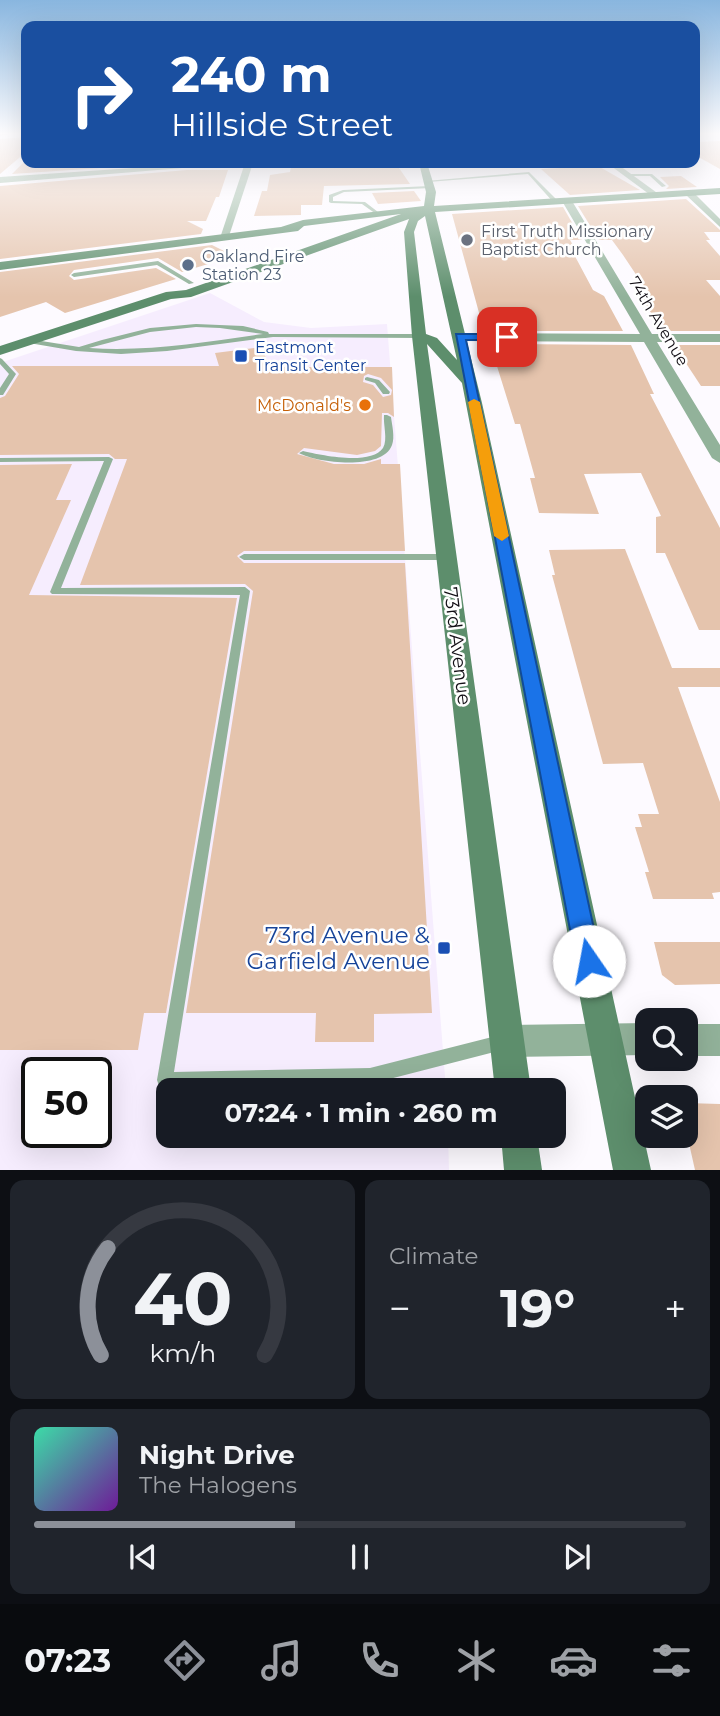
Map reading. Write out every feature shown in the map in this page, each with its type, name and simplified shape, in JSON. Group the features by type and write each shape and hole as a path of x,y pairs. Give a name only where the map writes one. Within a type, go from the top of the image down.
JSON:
{"main road":[{"path":"429,188 429,209 470,382 632,1170"},
{"path":"0,266 395,211 720,191"},
{"path":"170,295 175,288 244,270 429,209"},
{"name":"73rd Avenue","path":"429,209 413,220 409,232 411,255 511,1078"},
{"path":"0,351 170,295 187,294 322,236 395,211"},
{"path":"286,228 307,229 322,236"},
{"path":"356,235 381,235"},
{"path":"394,239 411,255"},
{"path":"419,336 432,341 470,382"},
{"path":"520,1148 523,1170"}],"street":[{"path":"224,236 241,188"},
{"path":"645,188 656,195"},
{"path":"689,192 720,224"},
{"name":"74th Avenue","path":"562,202 648,337 720,458"},
{"path":"460,337 720,338"},
{"path":"506,1041 635,1040"},
{"path":"698,1040 720,1040"}],"lane":[{"path":"376,213 363,203 334,203 330,198 343,191 385,188"},
{"path":"546,188 562,202"},
{"path":"74,275 158,263 191,283"},
{"path":"76,349 113,338 188,324 244,327 273,335"},
{"path":"29,341 76,349 121,352 167,349 273,335 419,336"},
{"path":"0,359 13,374 0,393"},
{"path":"367,379 377,381 386,393"},
{"path":"303,453 321,459 365,459 381,455 388,446 387,417"},
{"path":"0,460 109,459 55,592 245,591 165,1080 370,1076 506,1041"},
{"path":"244,557 447,557"}],"shaded area":[{"path":"210,293 264,322 311,328 387,324 445,1078 156,1078 156,1148 448,1148 449,1170 0,1170 0,363"}],"building":[{"path":"0,188 222,188 206,221 187,221 203,229 201,234 0,259"},
{"path":"268,188 324,188 322,205 301,205 301,215 254,216 262,191 267,191"},
{"path":"562,188 636,188 640,190 570,195"},
{"path":"414,191 421,201 378,204 372,193"},
{"path":"686,199 720,230 704,232 710,240 706,240 720,256 720,280 706,280 720,296 720,331 667,331 662,324 658,324 641,297 651,297 623,255 612,240 599,240 578,206"},
{"path":"563,207 582,240 570,240 573,245 569,245 593,290 604,296 623,331 493,331 491,323 481,320 452,214"},
{"path":"212,245 234,256 182,272 158,258 74,270 69,276 74,280 156,268 176,279 65,313 46,302 0,317 0,272"},
{"path":"497,344 631,345 654,394 650,394 720,528 720,630 699,630 665,553 656,553 656,517 661,516 641,473 584,474 599,514 539,513 530,478 535,478 520,424 515,424 496,363 503,363"},
{"path":"674,345 720,345 720,386 701,386"},
{"path":"261,347 270,367 392,367 394,417 382,413 381,446 375,451 357,455 304,448 297,454 334,464 364,464 381,459 381,464 400,464 405,551 244,551 237,556 244,563 405,563 432,1013 374,1014 374,1042 315,1042 316,1013 186,1013 253,591 245,584 80,585 127,459 115,459 109,454 0,455 0,398 5,396 19,374 12,366 219,366 215,353","holes":["368,374 381,378 392,390 391,395 383,397 373,385 363,382 364,376"]},
{"path":"72,464 56,500 71,500 29,595 237,598 166,1013 144,1013 138,1050 0,1050 0,465"},
{"path":"625,549 672,668 720,668 720,687 678,687 720,802 720,892 712,893 714,899 653,899 645,872 649,872 635,827 642,827 638,814 659,814 643,763 603,764 552,575 555,575 549,550"},
{"path":"654,942 720,942 720,984 675,985 662,975"},
{"path":"698,1103 720,1104 720,1170 695,1170 690,1148 698,1148"}],"slow traffic":[{"path":"474,402 502,536"}],"place":[{"name":"First Truth Missionary Baptist Church","path":"467,240"},
{"name":"Oakland Fire Station 23","path":"188,265"},
{"name":"Eastmont Transit Center","path":"241,356"},
{"name":"McDonald's","path":"365,405"},
{"name":"73rd Avenue & Garfield Avenue","path":"444,948"}],"route":[{"path":"507,337 460,337 589,961"}]}
